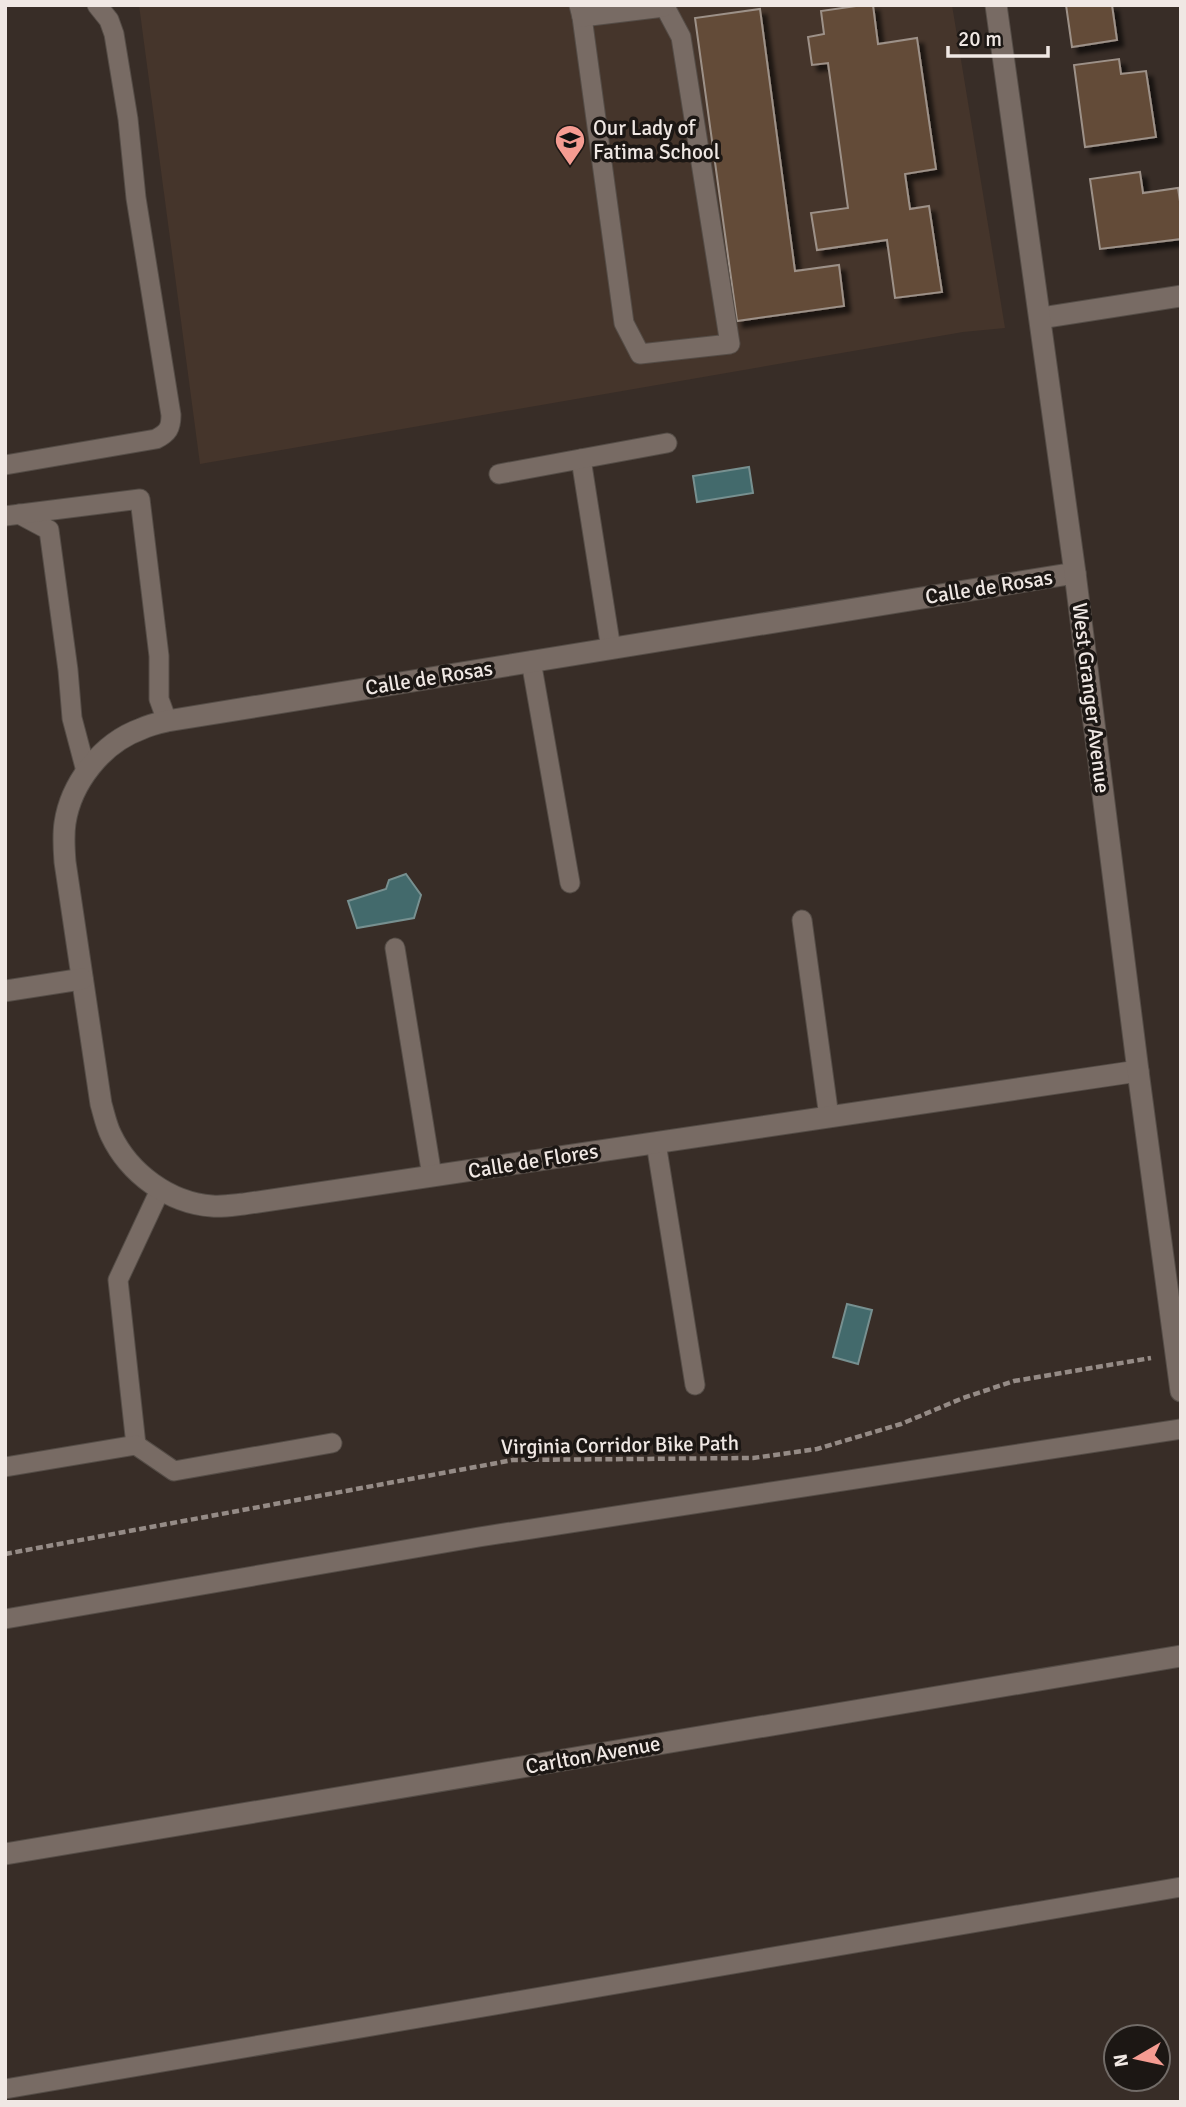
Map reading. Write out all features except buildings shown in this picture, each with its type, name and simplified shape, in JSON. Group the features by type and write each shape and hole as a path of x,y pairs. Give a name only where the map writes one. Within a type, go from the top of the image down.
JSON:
{"street":[{"name":"West Granger Avenue","path":"996,5 1041,317 1138,1070 1173,1267 1181,1391"},
{"path":"1041,317 1181,296"},
{"name":"Calle de Rosas","path":"82,979 65,862 65,821 72,797 86,771 106,750 138,729 167,721 1075,573"},
{"path":"5,991 82,979"},
{"name":"Calle de Flores","path":"82,979 101,1104 109,1133 119,1150 140,1174 160,1189 188,1202 213,1206 432,1177 1138,1070"},
{"name":"Carlton Avenue","path":"5,1854 1181,1656"}],"lane":[{"path":"5,465 156,439 165,435 171,427 114,34 109,20 97,5"},
{"path":"664,6 681,37 730,344 640,354 624,323 581,11 664,6"},
{"path":"499,474 667,443"},
{"path":"581,459 611,649"},
{"path":"12,515 141,499 159,656 159,699 167,721"},
{"path":"12,515 49,530 72,718 86,771"},
{"path":"531,661 570,883"},
{"path":"802,920 829,1117"},
{"path":"395,948 432,1177"},
{"path":"656,1143 695,1385"},
{"path":"136,1445 118,1280 160,1189"},
{"path":"5,1619 479,1537 1181,1429"},
{"path":"5,1467 136,1445 174,1471 332,1443"},
{"path":"5,2089 1181,1887"}],"path":[{"name":"Virginia Corridor Bike Path","path":"5,1554 513,1460 752,1458 817,1449 901,1424 963,1398 1014,1381 1146,1359"}],"shaded area":[{"name":"Our Lady of Fatima School","path":"139,5 952,5 1005,328 963,332 200,464"}],"water":[{"path":"749,467 753,493 697,502 693,476"},
{"path":"406,874 421,895 414,918 357,928 348,901 386,889 389,880"},
{"path":"847,1304 872,1310 858,1364 833,1357"}],"place":[{"name":"Our Lady of Fatima School","path":"570,167"}]}
